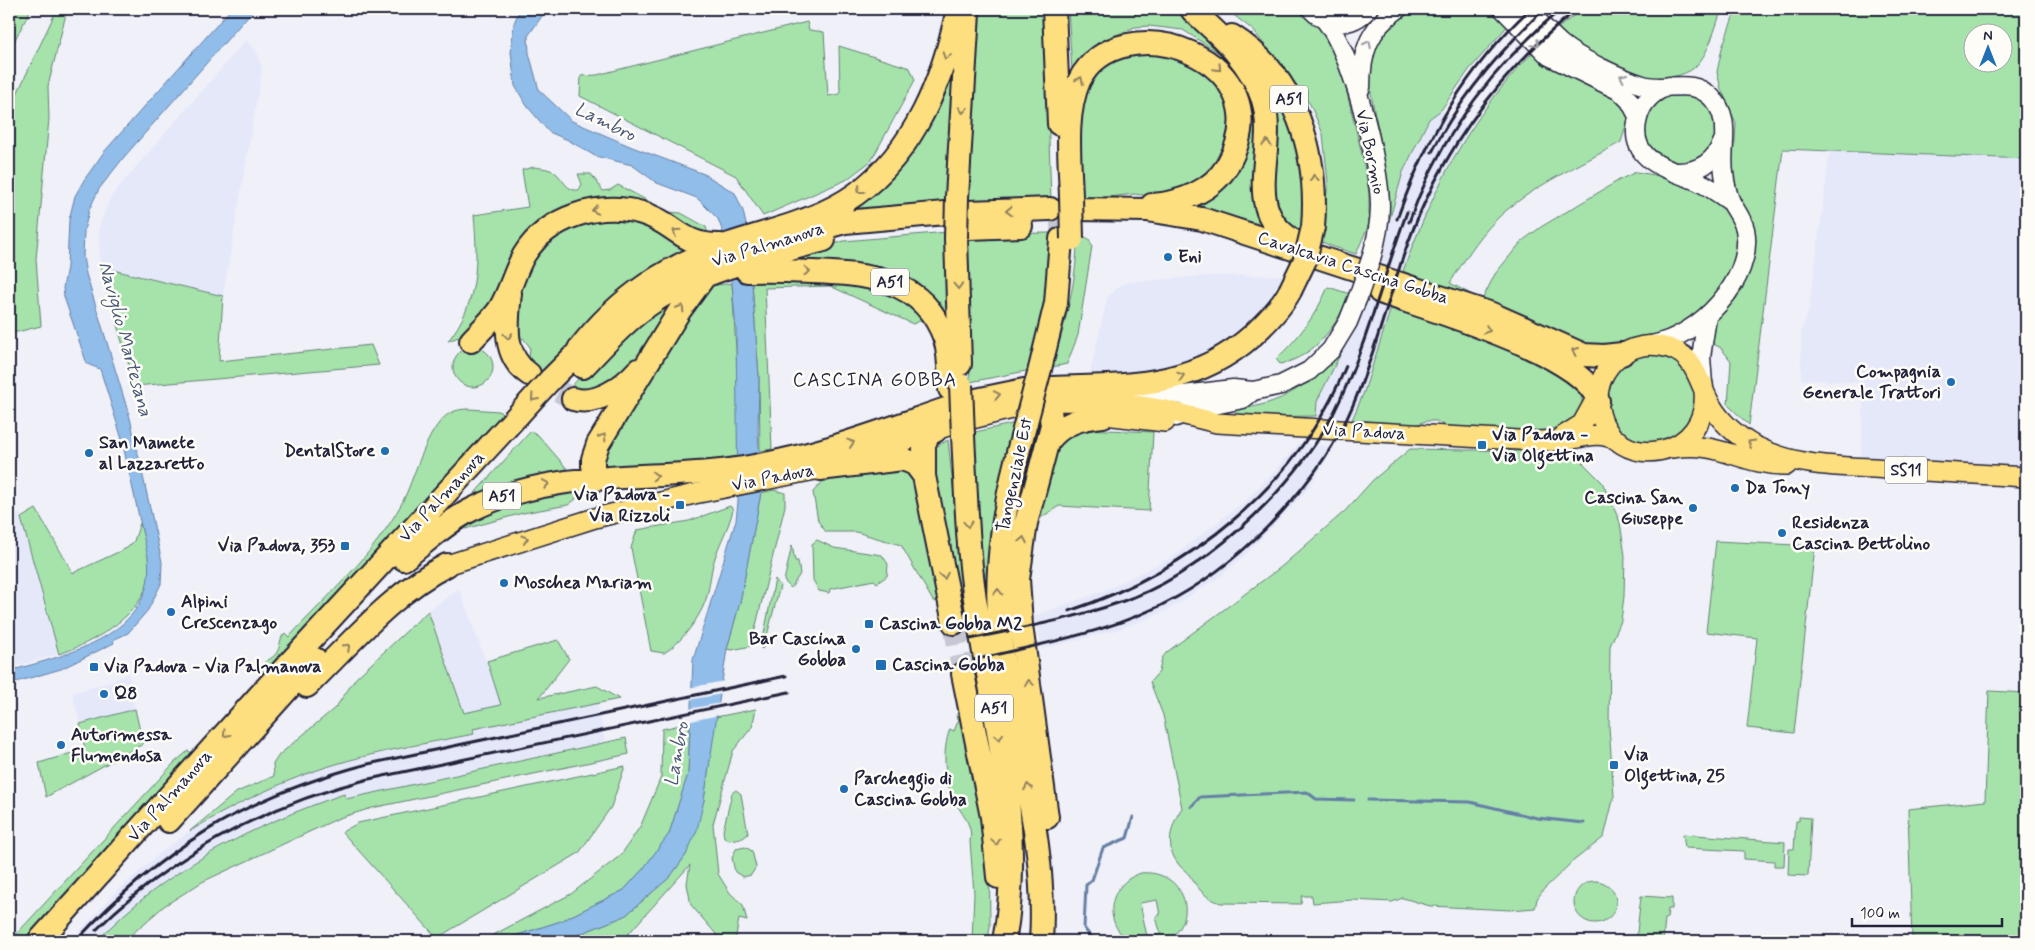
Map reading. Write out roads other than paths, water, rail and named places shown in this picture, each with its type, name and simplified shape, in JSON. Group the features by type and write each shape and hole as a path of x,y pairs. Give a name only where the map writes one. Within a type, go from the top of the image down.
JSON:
{"highway":[{"path":"471,341 499,309 510,290 524,255 539,237 565,220 594,210 617,209 643,213 665,224 715,258 756,254 814,216 846,200 878,175 895,158 912,136 931,96 947,52 958,9"},
{"name":"Tangenziale Est","path":"968,9 957,219 956,415 965,476 974,588 1006,781 1011,830 1012,882 1004,941"},
{"name":"Tangenziale Est","path":"1041,932 1040,876 1034,821 1007,682 1001,643 998,597 999,557 1005,509 1023,406 1045,391 1065,217 1054,9"},
{"path":"1192,10 1235,51 1252,76 1262,98 1268,129 1263,196 1270,218 1287,238 1329,259"},
{"name":"A51","path":"1045,391 1160,381 1181,376 1214,362 1242,344 1264,325 1290,291 1305,260 1313,227 1315,194 1312,164 1306,138 1287,93 1258,55 1245,44 1192,10"},
{"path":"1065,217 1071,111 1080,79 1092,62 1114,47 1148,38 1174,42 1206,57 1230,84 1239,109 1238,140 1224,171 1202,190 1174,202 1099,208"},
{"name":"Cavalcavia Cascina Gobba","path":"1065,217 1099,208 1147,210 1202,219 1329,259 1492,314 1584,355 1604,356 1622,354"},
{"name":"Via Palmanova","path":"57,941 233,751 404,559 554,385 580,348 645,294 715,258 756,254 845,222 1065,217"},
{"name":"Cavalcavia Cascina Gobba","path":"1065,217 1168,227 1233,242 1510,339 1572,369 1592,389 1598,398"},
{"name":"A51","path":"756,254 887,281 903,288 925,305 942,333 948,354 956,415"},
{"path":"600,473 592,459 598,444 693,290 715,258"},
{"name":"Via Palmanova","path":"554,385 644,308 680,286 715,258"},
{"path":"510,290 507,328 510,348 517,364 554,385 591,400 614,390 634,375 658,347"},
{"path":"1041,932 1048,874 1047,812 1021,625 1018,579 1024,532 1052,425 1045,391"},
{"path":"732,477 772,471 853,442 956,415 1023,406"},
{"path":"1047,442 1054,433 1065,425 1110,409"},
{"path":"954,623 924,476 924,444 929,434 956,415"},
{"name":"Via Palmanova","path":"39,941 258,697 519,425"},
{"path":"820,469 903,459 915,464 924,476"},
{"name":"A51","path":"404,559 461,516 487,502 518,490 600,473 732,477"},
{"path":"233,751 276,716 401,596 423,579 448,565"},
{"name":"A51","path":"963,674 996,847 1000,941"}],"main road":[{"name":"Via Bormio","path":"1110,409 1162,394 1184,395 1233,389 1252,391 1281,385 1316,365 1339,338 1358,296 1371,259 1379,226 1380,202 1375,165 1349,65 1334,31 1325,20 1311,9"},
{"path":"1361,108 1362,58 1364,51 1374,34 1398,9"},
{"path":"1502,9 1550,56 1620,92 1630,101 1638,116 1638,138 1646,155 1660,167 1705,185 1731,202"},
{"path":"1527,9 1555,39 1573,53 1636,83 1650,86 1693,86 1713,98 1723,116 1723,169 1731,202 1744,228 1744,261 1735,280 1707,317 1669,342 1636,348 1622,354 1607,368 1601,381 1598,398"},
{"name":"Via Bormio","path":"1349,65 1350,42 1363,13"},
{"path":"1325,20 1342,22 1363,13"},
{"path":"1638,116 1649,98 1670,86"},
{"path":"1672,172 1689,172 1704,166 1716,155 1723,140"},
{"path":"1703,384 1702,350 1707,317"},
{"name":"SS11","path":"1651,345 1666,348 1680,354 1692,364 1703,384 1709,401 1720,418 1742,438 1784,458 1813,464"},
{"name":"SS11","path":"1672,448 1687,439 1698,426 1705,401 1703,384"},
{"name":"Via Padova","path":"1045,391 1110,409 1171,415 1214,423 1548,440 1567,440 1589,434 1603,436 1620,442"},
{"name":"Via Bormio","path":"1171,415 1243,399 1252,391"},
{"path":"1171,415 1170,402 1184,395"},
{"name":"Via Padova","path":"1548,440 1567,434 1578,427 1598,398"},
{"name":"SS11","path":"1598,398 1606,427 1620,442 1644,452 1658,452 1672,448 1694,446 1719,448 1764,464 1813,464 2026,477"},
{"name":"Via Padova","path":"772,471 820,469 956,415"},
{"name":"Via Padova","path":"448,565 732,477"}],"water":[{"path":"231,9 254,9 124,157 99,189 89,210 84,231 83,257 86,274 130,418 162,562 161,584 148,610 128,633 113,640 114,643 61,669 9,684 9,671 56,657 104,637 123,623 138,605 147,584 148,557 121,436 100,369 87,364 64,297 63,288 67,267 69,220 75,196 104,152"},
{"path":"520,9 547,9 528,36 529,53 539,90 572,121 632,147 704,174 735,193 743,211 748,233 759,376 758,429 761,493 740,602 727,649 704,800 697,830 686,855 670,877 625,916 562,941 499,941 561,921 624,890 643,869 669,834 688,774 693,660 736,520 738,502 736,330 732,283 724,235 718,219 697,198 657,183 632,165 595,156 568,140 549,132 527,106 515,86 511,52 514,23"}],"waterway":[{"path":"1191,807 1200,797 1307,792 1316,799 1354,800"},
{"path":"1368,800 1470,802 1537,818 1584,823"},
{"path":"1094,941 1084,928 1086,885 1092,880 1103,848 1127,838 1133,817"}],"tunnel":[{"path":"1050,225 1077,224"},
{"path":"530,375 573,399"},
{"path":"954,623 963,674"}],"railway":[{"path":"1397,219 1421,160 1450,106 1486,56 1530,9"},
{"path":"1432,152 1455,112 1482,76 1512,41 1544,9"},
{"path":"1409,222 1421,191 1436,161 1471,105 1513,55 1561,9"},
{"path":"974,660 1104,628 1153,609 1203,581 1230,561 1280,514 1322,461 1353,405 1372,355 1413,229 1453,149 1470,123 1509,74 1530,51 1577,9"},
{"path":"970,639 1094,611 1134,597 1164,583 1194,564 1224,542 1254,516 1304,459 1325,429 1340,400 1359,354 1407,212"},
{"path":"1069,611 1114,594 1157,573 1197,548 1235,519 1269,486 1299,449 1325,409 1346,366"},
{"path":"76,941 140,879 174,853 208,830 244,810 283,792 368,764 786,676"},
{"path":"96,930 157,878 189,856 257,818 293,803 369,779 789,692"}],"place":[{"name":"Eni","path":"1168,257"},
{"name":"Compagnia Generale Trattori","path":"1951,382"},
{"name":"Via Padova - Via Olgettina","path":"1482,445"},
{"name":"DentalStore","path":"385,451"},
{"name":"San Mamete al Lazzaretto","path":"89,453"},
{"name":"Da Tony","path":"1735,488"},
{"name":"Via Padova - Via Rizzoli","path":"680,505"},
{"name":"Cascina San Giuseppe","path":"1693,508"},
{"name":"Residenza Cascina Bettolino","path":"1782,533"},
{"name":"Via Padova, 353","path":"345,546"},
{"name":"Moschea Mariam","path":"504,583"},
{"name":"Alpini Crescenzago","path":"171,612"},
{"name":"Cascina Gobba M2","path":"869,624"},
{"name":"Bar Cascina Gobba","path":"856,649"},
{"name":"Cascina Gobba","path":"881,665"},
{"name":"Via Padova - Via Palmanova","path":"94,667"},
{"name":"Q8","path":"104,694"},
{"name":"Autorimessa Flumendosa","path":"61,745"},
{"name":"Via Olgettina, 25","path":"1614,765"},
{"name":"Parcheggio di Cascina Gobba","path":"844,789"}],"district":[{"name":"CASCINA GOBBA","path":"875,380"}],"water label":[{"name":"Lambro","path":"605,122"},
{"name":"Naviglio Martesana","path":"125,339"},
{"name":"Lambro","path":"677,754"}]}
